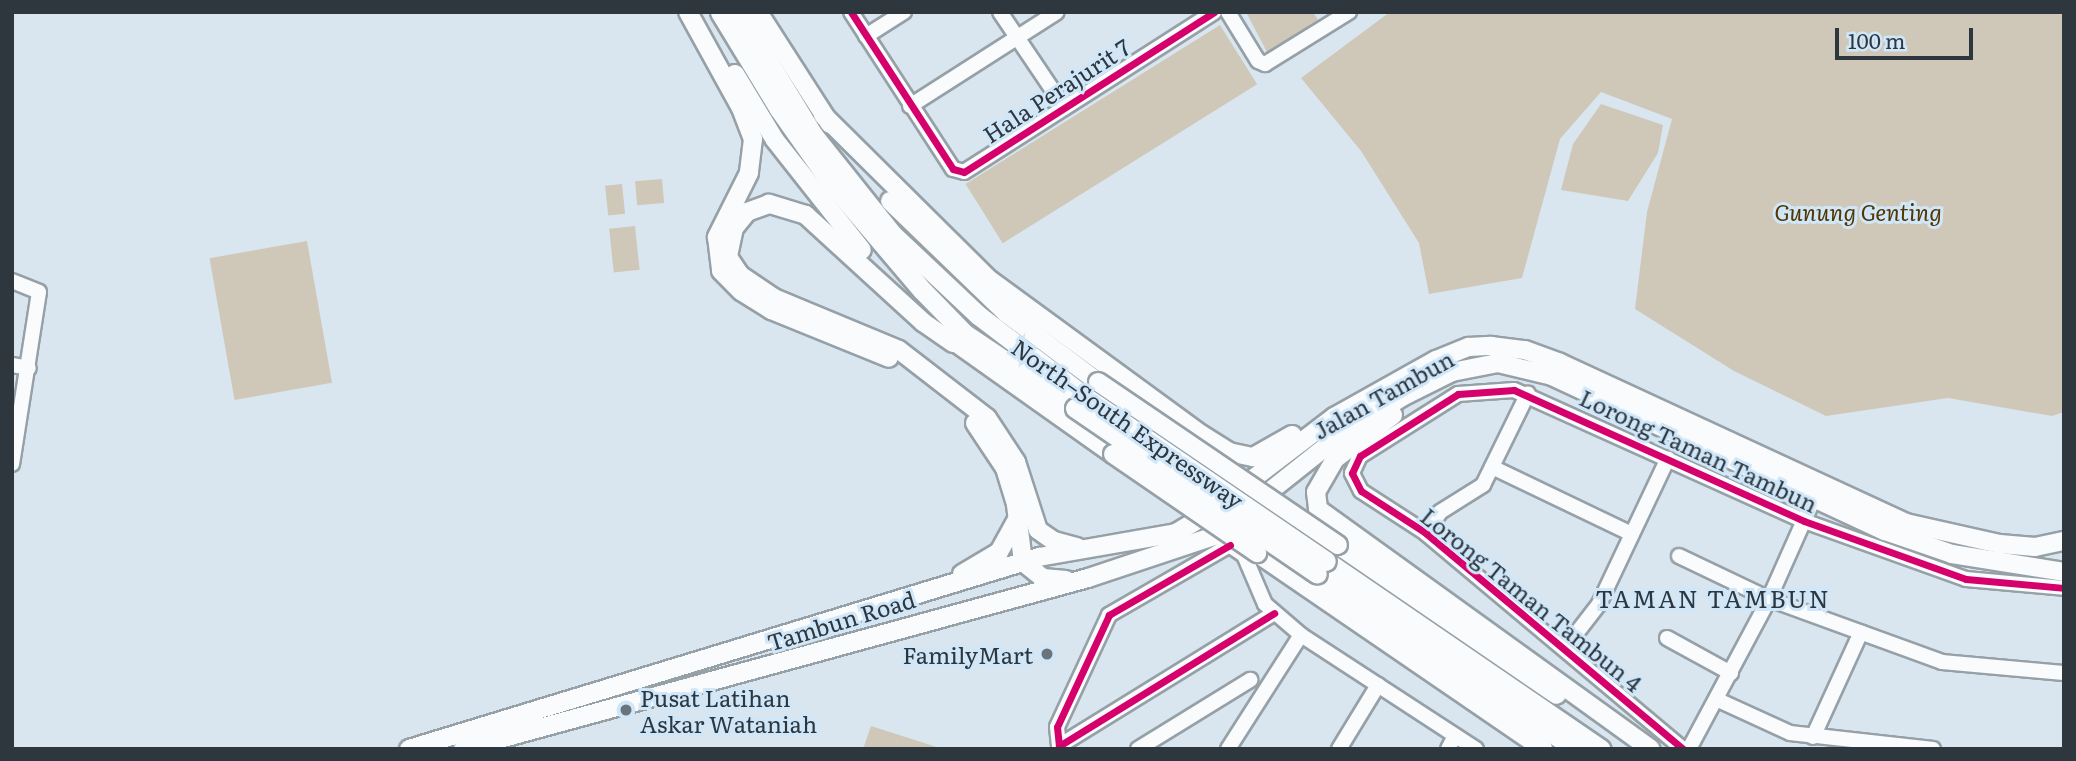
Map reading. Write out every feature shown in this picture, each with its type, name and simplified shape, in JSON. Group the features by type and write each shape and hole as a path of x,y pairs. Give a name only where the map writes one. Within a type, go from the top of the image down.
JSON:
{"highway":[{"name":"North–South Expressway","path":"720,12 779,109 832,184 922,290 965,334 1087,396"},
{"name":"North–South Expressway","path":"738,12 813,135 892,234 978,315 1087,396 1601,749"},
{"name":"North–South Expressway","path":"1327,560 1575,749"}],"main road":[{"path":"688,12 741,108 753,139 749,173 716,237 721,271 753,300 893,360 961,410 980,426 1005,468 1018,519 1023,562 1043,578 1086,578"},
{"path":"699,12 775,140 814,193 845,233 953,343"},
{"path":"758,12 823,115 875,183 951,265 1006,313 1087,396 1327,560 1635,749"},
{"path":"823,115 990,280 1229,452 1253,457 1315,422 1334,417"},
{"path":"1096,549 1063,545 1038,530 1016,462 1001,435 932,373 866,332 774,298 740,275 728,257 733,228 747,212 769,204 806,215 923,322 1543,749"},
{"name":"Jalan Tambun","path":"1334,417 1436,360 1469,347 1525,350 1906,523 2000,544 2035,547 2064,541"},
{"path":"1003,601 1086,578 1214,536 1333,441 1452,372 1498,363 1552,376 1813,500 1935,549 2011,567 2064,572"},
{"path":"1452,372 1437,387 1335,459 1316,492 1318,509 1651,749"},
{"name":"Tambun Road","path":"409,749 687,668 1023,562 1150,541 1201,521 1334,417"},
{"path":"908,600 999,552 1018,519"},
{"path":"973,577 1009,579 1011,593 1003,601"},
{"name":"Tambun Road","path":"463,749 1003,601"},
{"path":"625,704 687,668 708,673 746,663 766,664"}],"street":[{"path":"851,12 909,106 1057,12"},
{"path":"866,36 904,12"},
{"path":"1000,12 1064,107"},
{"name":"Hala Perajurit 7","path":"909,106 953,169 964,172 1214,12"},
{"path":"1228,12 1258,61 1268,63 1340,15"},
{"path":"12,281 38,289 29,368 13,456"},
{"path":"12,365 29,368"},
{"name":"Lorong Taman Tambun","path":"1355,483 1353,467 1360,456 1422,413 1470,391 1502,388 1528,393 1804,521 1966,579 2064,588"},
{"path":"1426,533 1440,512 1483,485 1528,393"},
{"name":"Lorong Taman Tambun","path":"1565,648 1593,615 1668,458"},
{"path":"1492,467 1632,534"},
{"name":"Lorong Taman Tambun 4","path":"1355,483 1426,533 1683,749"},
{"path":"1689,749 1718,700 1769,599 1813,500"},
{"path":"1214,536 1244,555 1265,604 1301,635 1378,685 1452,743 1476,749"},
{"path":"1230,545 1109,615 1057,727 1060,748 1274,613"},
{"path":"1679,556 1769,599 1942,662 2064,674"},
{"path":"1813,737 1861,632"},
{"path":"1228,749 1301,635"},
{"path":"1667,638 1731,673"},
{"path":"1138,749 1250,680"},
{"path":"1339,749 1378,685"},
{"path":"1718,700 1780,729 1813,737 1933,749"}],"green space":[{"path":"1246,12 1313,12 1320,23 1269,56"},
{"name":"Gunung Genting","path":"1390,12 2064,12 2064,412 2052,416 1948,398 1826,416 1734,371 1635,309 1647,212 1672,119 1601,92 1560,139 1522,278 1429,294 1419,243 1361,151 1301,78"},
{"path":"1220,25 1257,84 1003,243 966,184"},
{"path":"1601,104 1663,125 1658,153 1628,201 1561,190 1573,144"},
{"path":"662,179 664,203 637,205 635,181"},
{"path":"622,184 625,214 608,216 605,186"},
{"path":"635,226 640,270 614,272 609,229"},
{"path":"307,241 332,383 235,400 210,258"},
{"path":"871,726 943,749 863,749"}],"cycle path":[{"path":"851,12 953,169 964,172 1214,12"},
{"path":"1683,749 1426,533 1361,491 1352,473 1360,456 1458,394 1514,390 1804,521 1966,579 2064,588"},
{"path":"1230,545 1109,615 1057,727 1059,746 1274,613"}],"place":[{"name":"FamilyMart","path":"1047,654"},
{"name":"Pusat Latihan Askar Wataniah","path":"626,710"}],"district":[{"name":"TAMAN TAMBUN","path":"1713,598"}]}
